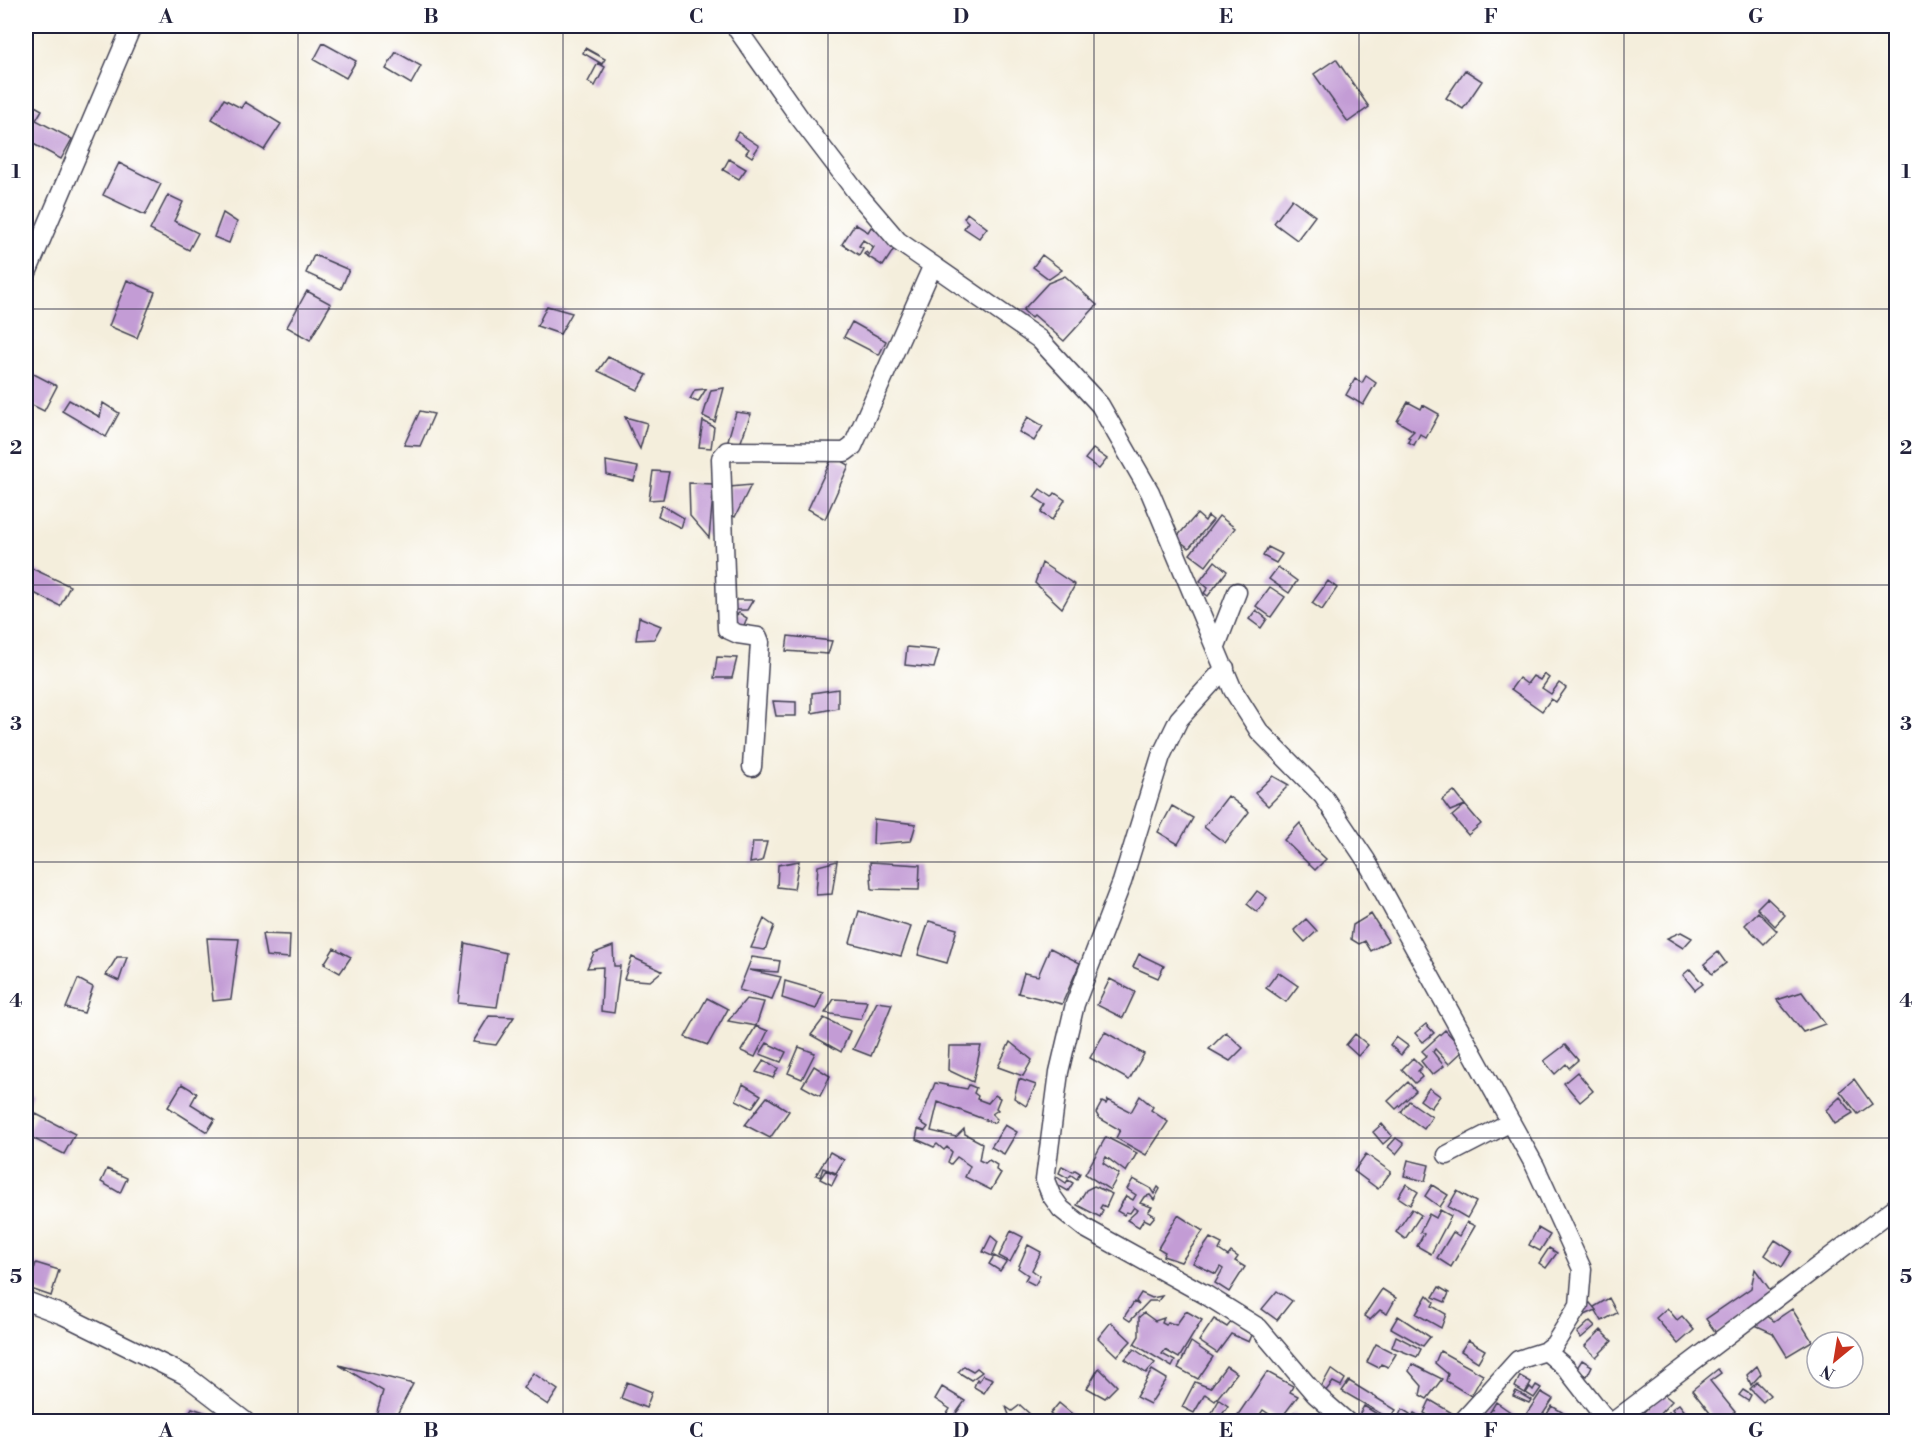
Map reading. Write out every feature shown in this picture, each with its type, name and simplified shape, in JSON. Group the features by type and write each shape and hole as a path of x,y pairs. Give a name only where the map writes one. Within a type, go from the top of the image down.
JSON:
{"street":[{"path":"26,275 132,26"},
{"path":"735,26 799,117 857,193 898,241 1039,339 1100,405 1150,492 1233,690 1259,731 1323,796 1366,860 1535,1166 1582,1269 1579,1305 1554,1345 1546,1351 1518,1360 1462,1422"},
{"path":"752,767 760,642 758,637 738,634 727,629 721,458 727,451 845,452 853,446 933,265"},
{"path":"1216,646 1237,592"},
{"path":"1225,668 1179,718 1161,756 1122,882 1075,1004 1059,1072 1045,1180 1051,1195 1061,1209 1084,1228 1206,1295 1259,1328 1315,1394 1347,1422"},
{"path":"1447,1155 1511,1122"},
{"path":"1613,1422 1896,1207"},
{"path":"26,1301 63,1315 185,1375 246,1422"},
{"path":"1546,1351 1566,1368 1608,1422"}],"building":[{"path":"323,43 356,61 346,78 314,60"},
{"path":"585,48 605,59 602,64 583,53"},
{"path":"396,52 421,66 411,84 386,69"},
{"path":"1336,59 1369,107 1348,122 1314,74"},
{"path":"598,63 605,67 595,86 588,82"},
{"path":"1465,70 1482,81 1463,109 1446,98"},
{"path":"224,99 241,108 245,102 281,124 264,150 212,119"},
{"path":"26,101 42,110 36,120 72,139 61,159 26,140"},
{"path":"738,132 759,146 752,157 746,153 749,149 734,139"},
{"path":"729,159 746,169 739,179 723,170"},
{"path":"119,163 161,184 145,215 103,195"},
{"path":"168,195 183,202 174,221 198,233 189,250 150,230"},
{"path":"1292,199 1315,216 1297,240 1274,223"},
{"path":"223,213 237,222 229,243 214,237"},
{"path":"967,213 987,228 979,238 964,228 968,222 964,218"},
{"path":"855,224 868,232 871,227 896,246 883,266 864,254 866,252 869,255 874,247 863,240 859,246 863,248 859,255 842,244"},
{"path":"314,255 349,270 341,289 306,273"},
{"path":"1042,255 1062,270 1049,279 1033,267"},
{"path":"1065,276 1097,305 1064,341 1034,315 1031,318 1023,310 1048,283"},
{"path":"127,280 155,292 137,338 109,326"},
{"path":"307,291 331,304 310,340 287,327"},
{"path":"547,306 572,313 560,334 537,326"},
{"path":"852,322 886,341 879,355 844,337"},
{"path":"608,357 647,375 638,390 598,371"},
{"path":"30,372 57,386 44,411 26,402 26,381"},
{"path":"1366,376 1376,383 1363,405 1346,395 1355,379 1362,383"},
{"path":"724,388 715,422 703,416 711,390"},
{"path":"706,389 698,402 690,399 695,390"},
{"path":"69,400 100,417 103,403 119,413 106,437 62,411"},
{"path":"1408,402 1421,409 1423,405 1439,414 1426,438 1420,434 1414,445 1408,442 1410,438 1408,437 1414,431 1397,421"},
{"path":"420,411 434,414 420,446 404,445"},
{"path":"736,412 751,414 740,444 728,440"},
{"path":"625,417 647,423 640,449 634,437"},
{"path":"1028,417 1043,426 1034,441 1019,432"},
{"path":"703,421 714,427 711,448 699,447"},
{"path":"1093,449 1107,459 1099,469 1085,459"},
{"path":"833,456 849,465 825,519 808,509"},
{"path":"606,461 638,467 634,481 607,475"},
{"path":"653,471 669,472 663,499 649,500"},
{"path":"689,483 714,484 709,538 690,516"},
{"path":"751,485 735,517 728,513 730,487"},
{"path":"1040,489 1052,497 1055,493 1065,500 1052,520 1041,513 1046,505 1034,497"},
{"path":"662,505 684,518 681,528 658,516"},
{"path":"1197,514 1205,521 1208,516 1213,520 1189,548 1176,538"},
{"path":"1219,516 1235,528 1206,566 1190,554"},
{"path":"1268,547 1282,554 1276,563 1263,556"},
{"path":"1215,561 1227,571 1208,596 1204,593 1208,588 1200,581"},
{"path":"1042,563 1075,585 1062,608 1035,583"},
{"path":"1278,567 1297,581 1289,593 1269,579"},
{"path":"31,568 70,586 60,606 26,589 26,579"},
{"path":"1328,581 1337,588 1322,610 1312,603"},
{"path":"1270,587 1285,597 1271,617 1256,606"},
{"path":"733,600 753,600 747,610 728,610"},
{"path":"1256,610 1267,619 1261,628 1249,619"},
{"path":"739,613 747,618 742,630 730,621"},
{"path":"639,617 661,626 654,639 636,640"},
{"path":"788,636 832,641 828,654 786,651"},
{"path":"907,647 939,650 934,668 905,665"},
{"path":"717,657 737,658 732,678 714,678"},
{"path":"1544,674 1549,678 1542,688 1551,694 1559,683 1566,688 1556,702 1551,699 1542,711 1511,689 1519,678 1527,684 1533,676 1540,680"},
{"path":"838,689 838,708 812,713 812,693"},
{"path":"773,701 796,702 796,716 776,716"},
{"path":"1273,776 1289,785 1268,806 1255,793"},
{"path":"1454,791 1465,805 1450,811 1442,800"},
{"path":"1228,796 1249,812 1225,843 1204,827"},
{"path":"1465,805 1481,824 1468,835 1452,816"},
{"path":"1172,806 1193,818 1178,844 1158,832"},
{"path":"874,819 916,824 911,841 873,844"},
{"path":"1300,823 1311,845 1326,859 1315,870 1284,840"},
{"path":"753,842 767,842 762,861 750,863"},
{"path":"799,861 794,889 777,887 778,865"},
{"path":"837,861 832,894 816,895 818,866"},
{"path":"870,862 920,865 919,890 872,889"},
{"path":"1257,891 1267,898 1257,912 1247,904"},
{"path":"1767,898 1785,915 1775,926 1757,908"},
{"path":"859,911 911,927 901,956 850,943"},
{"path":"1758,912 1777,931 1764,944 1745,925"},
{"path":"1371,914 1388,941 1371,951 1365,941 1359,944 1351,939 1353,925"},
{"path":"764,919 774,926 765,950 751,948"},
{"path":"1306,919 1317,931 1305,942 1294,930"},
{"path":"929,921 957,929 947,963 918,955"},
{"path":"1681,932 1692,938 1683,948 1667,938"},
{"path":"262,934 290,935 289,958 266,956"},
{"path":"207,938 239,939 231,999 213,1001"},
{"path":"465,943 506,953 497,1007 458,1003"},
{"path":"613,946 614,966 620,966 614,1013 601,1011 603,967 587,968 594,953"},
{"path":"334,948 351,957 340,973 324,964"},
{"path":"1050,948 1080,963 1062,1004 1018,993 1024,973 1038,976"},
{"path":"1718,952 1726,963 1712,974 1704,964"},
{"path":"1139,954 1164,966 1158,978 1133,967"},
{"path":"117,957 127,957 119,981 106,975"},
{"path":"632,957 662,971 650,981 624,979"},
{"path":"752,957 780,961 778,972 749,970 781,977 772,999 739,990"},
{"path":"1690,969 1703,984 1695,990 1683,975"},
{"path":"1278,972 1298,986 1286,1002 1266,988"},
{"path":"78,979 93,987 84,1013 66,1008"},
{"path":"1110,979 1135,992 1123,1018 1097,1005"},
{"path":"785,981 823,992 816,1009 782,998"},
{"path":"1802,992 1825,1024 1803,1032 1777,1000"},
{"path":"707,998 728,1009 708,1045 685,1037"},
{"path":"746,999 764,1002 756,1026 728,1021"},
{"path":"834,999 867,1001 861,1019 825,1013"},
{"path":"877,1002 892,1004 871,1056 853,1049"},
{"path":"489,1016 514,1017 496,1045 473,1042"},
{"path":"824,1018 850,1031 841,1052 811,1035"},
{"path":"1426,1024 1434,1033 1423,1042 1415,1033"},
{"path":"756,1026 768,1031 755,1057 741,1051"},
{"path":"1445,1030 1464,1050 1449,1064 1435,1049 1433,1052 1444,1066 1432,1075 1421,1061 1427,1056 1422,1051"},
{"path":"1105,1032 1144,1054 1129,1080 1090,1058"},
{"path":"1226,1032 1243,1048 1230,1061 1209,1049"},
{"path":"1355,1034 1368,1045 1358,1056 1346,1045"},
{"path":"1396,1037 1408,1046 1401,1055 1390,1045"},
{"path":"1010,1042 1032,1060 1023,1076 998,1067"},
{"path":"767,1043 786,1052 781,1062 760,1054"},
{"path":"1565,1045 1578,1060 1569,1068 1566,1064 1555,1074 1544,1061"},
{"path":"949,1046 981,1046 973,1082 948,1070"},
{"path":"799,1047 815,1053 802,1079 788,1073"},
{"path":"1413,1058 1422,1067 1418,1071 1422,1077 1415,1083 1402,1069"},
{"path":"764,1060 778,1068 773,1078 756,1072"},
{"path":"814,1066 830,1076 820,1096 802,1086"},
{"path":"1577,1072 1593,1091 1580,1102 1564,1083"},
{"path":"1019,1079 1036,1085 1026,1106 1014,1098"},
{"path":"1854,1079 1872,1104 1858,1114 1840,1091"},
{"path":"1408,1082 1416,1091 1396,1109 1388,1101"},
{"path":"935,1083 967,1089 969,1085 976,1088 974,1093 978,1096 977,1099 988,1103 995,1095 1000,1098 996,1108 998,1110 992,1114 997,1119 994,1123 938,1102 931,1131 956,1137 964,1129 965,1134 982,1143 979,1160 985,1163 989,1160 997,1165 996,1170 1001,1173 991,1190 965,1177 970,1166 957,1157 951,1164 948,1162 952,1152 947,1147 944,1150 937,1144 934,1147 916,1139 918,1129 925,1131 928,1127 920,1122"},
{"path":"182,1084 197,1093 191,1104 215,1119 207,1132 168,1107"},
{"path":"743,1084 761,1095 752,1108 736,1100"},
{"path":"1429,1088 1440,1096 1431,1108 1420,1100"},
{"path":"26,1090 32,1093 26,1107"},
{"path":"1140,1096 1153,1107 1151,1110 1168,1122 1146,1155 1116,1138 1120,1130 1099,1118 1096,1113 1102,1102 1106,1104 1108,1100 1131,1112"},
{"path":"767,1097 789,1111 770,1138 745,1125"},
{"path":"1840,1097 1853,1113 1835,1124 1826,1110"},
{"path":"1409,1101 1432,1117 1424,1129 1401,1112"},
{"path":"36,1114 75,1134 64,1154 26,1135"},
{"path":"1382,1124 1392,1136 1383,1144 1373,1132"},
{"path":"1005,1125 1017,1132 1004,1154 991,1147"},
{"path":"1106,1137 1137,1153 1126,1172 1106,1157 1103,1163 1119,1174 1110,1190 1085,1174"},
{"path":"1396,1138 1404,1144 1396,1154 1388,1147"},
{"path":"830,1152 844,1160 836,1173 823,1168 820,1177 816,1175"},
{"path":"1366,1154 1391,1172 1378,1189 1354,1171"},
{"path":"1408,1160 1429,1165 1425,1181 1404,1176"},
{"path":"1062,1166 1080,1173 1077,1179 1071,1175 1068,1178 1059,1173"},
{"path":"107,1169 127,1178 120,1193 101,1182"},
{"path":"826,1170 837,1175 832,1185 820,1179"},
{"path":"1057,1177 1066,1183 1068,1180 1073,1183 1068,1191 1054,1183"},
{"path":"1133,1179 1150,1188 1154,1194 1158,1187 1160,1189 1154,1200 1150,1195 1144,1197 1140,1203 1152,1207 1148,1212 1155,1216 1150,1222 1144,1219 1139,1227 1127,1220 1138,1210 1134,1207 1130,1213 1126,1212 1124,1215 1117,1211 1126,1196 1133,1200 1136,1195 1127,1189"},
{"path":"1406,1184 1418,1192 1410,1205 1398,1197"},
{"path":"1432,1185 1448,1195 1440,1207 1425,1196"},
{"path":"1094,1186 1112,1194 1106,1207 1102,1205 1100,1208 1103,1210 1100,1217 1077,1205 1086,1190"},
{"path":"1457,1191 1476,1202 1467,1218 1448,1207"},
{"path":"1412,1209 1421,1215 1405,1239 1396,1232"},
{"path":"1440,1210 1451,1216 1431,1254 1417,1246 1424,1234 1420,1232 1429,1214 1436,1218"},
{"path":"1178,1215 1203,1231 1181,1262 1163,1256 1165,1252 1158,1248"},
{"path":"1467,1222 1475,1226 1451,1267 1437,1258 1453,1232 1459,1236"},
{"path":"1538,1228 1550,1235 1540,1251 1529,1245"},
{"path":"1011,1231 1023,1237 1010,1262 999,1256"},
{"path":"991,1236 998,1242 992,1256 983,1252"},
{"path":"1210,1238 1222,1244 1219,1250 1228,1256 1231,1252 1238,1257 1235,1261 1245,1267 1229,1292 1215,1283 1223,1269 1220,1267 1216,1274 1193,1263"},
{"path":"1775,1240 1792,1251 1782,1267 1765,1255"},
{"path":"1028,1245 1041,1252 1032,1270 1040,1276 1035,1285 1025,1280 1028,1275 1018,1268"},
{"path":"1549,1248 1557,1253 1546,1268 1539,1263"},
{"path":"994,1256 1006,1262 1000,1271 989,1264"},
{"path":"36,1263 59,1270 51,1296 28,1288"},
{"path":"1755,1269 1773,1294 1716,1333 1706,1319 1751,1288"},
{"path":"1439,1287 1449,1293 1445,1302 1433,1297"},
{"path":"1382,1289 1396,1298 1387,1314 1380,1310 1370,1320 1364,1316"},
{"path":"1277,1291 1292,1301 1277,1320 1262,1309"},
{"path":"1141,1293 1152,1298 1162,1296 1158,1301 1149,1301 1130,1321 1124,1317 1134,1302 1139,1305 1136,1301"},
{"path":"1427,1295 1434,1302 1432,1306 1446,1314 1441,1328 1416,1314"},
{"path":"1609,1298 1617,1313 1602,1321 1594,1307"},
{"path":"1590,1303 1596,1310 1585,1315 1585,1305"},
{"path":"1667,1308 1677,1320 1682,1316 1694,1330 1678,1344 1656,1318"},
{"path":"1792,1309 1805,1330 1805,1345 1787,1356 1773,1333 1755,1325 1766,1315 1774,1321"},
{"path":"1186,1311 1202,1320 1179,1358 1165,1350 1162,1354 1175,1361 1172,1367 1134,1344 1139,1336 1139,1317 1144,1313 1155,1321 1164,1318 1162,1323 1166,1325 1168,1322 1176,1325"},
{"path":"1398,1316 1430,1337 1423,1346 1391,1328"},
{"path":"1214,1319 1227,1327 1232,1321 1252,1335 1249,1342 1231,1334 1217,1353 1199,1341"},
{"path":"1590,1321 1595,1326 1581,1338 1577,1333"},
{"path":"1111,1322 1131,1341 1117,1356 1098,1338"},
{"path":"1601,1330 1612,1341 1596,1357 1585,1346"},
{"path":"1396,1336 1421,1349 1417,1357 1392,1347"},
{"path":"1468,1340 1485,1350 1478,1362 1461,1351"},
{"path":"1191,1342 1213,1357 1198,1379 1178,1368"},
{"path":"1376,1344 1396,1354 1388,1367 1381,1364 1379,1368 1367,1362"},
{"path":"1134,1349 1155,1363 1146,1373 1125,1359"},
{"path":"1440,1351 1483,1375 1471,1396 1446,1381 1448,1374 1435,1363"},
{"path":"1582,1360 1592,1366 1587,1376 1575,1371"},
{"path":"1412,1364 1442,1379 1427,1399 1420,1395 1422,1386 1409,1371"},
{"path":"339,1365 413,1384 393,1422 374,1422 383,1391"},
{"path":"964,1366 973,1371 977,1368 982,1372 971,1380 958,1372"},
{"path":"1226,1366 1237,1373 1215,1401 1205,1394 1194,1413 1182,1407 1195,1382 1210,1388"},
{"path":"1757,1366 1761,1374 1751,1385 1747,1375"},
{"path":"1099,1368 1117,1386 1105,1398 1087,1388"},
{"path":"1331,1369 1345,1379 1341,1386 1333,1382 1324,1393 1320,1389"},
{"path":"1718,1369 1721,1373 1710,1381 1735,1412 1723,1422 1717,1422 1692,1390"},
{"path":"1152,1370 1167,1379 1150,1404 1136,1397"},
{"path":"1267,1372 1293,1386 1290,1392 1298,1396 1279,1421 1263,1410 1255,1422 1233,1422"},
{"path":"533,1373 558,1390 548,1405 523,1388"},
{"path":"983,1375 993,1379 984,1393 974,1387 977,1379 979,1381"},
{"path":"1520,1376 1531,1382 1525,1393 1515,1387"},
{"path":"1349,1381 1396,1410 1390,1419 1342,1391"},
{"path":"627,1382 652,1392 646,1408 621,1398"},
{"path":"1757,1382 1770,1395 1763,1402 1750,1389"},
{"path":"1536,1385 1541,1388 1534,1398 1526,1393 1530,1387 1533,1390"},
{"path":"942,1387 965,1401 952,1419 945,1417 950,1409 935,1399"},
{"path":"1743,1390 1751,1395 1748,1401 1739,1395"},
{"path":"1516,1391 1531,1400 1529,1403 1513,1396"},
{"path":"1541,1392 1553,1399 1539,1420 1527,1413"},
{"path":"1662,1393 1672,1401 1652,1422 1645,1422 1640,1416"},
{"path":"1219,1400 1228,1406 1217,1422 1210,1416"},
{"path":"1430,1400 1457,1416 1453,1422 1438,1422 1424,1413"},
{"path":"1496,1402 1522,1420 1521,1422 1484,1422"},
{"path":"1059,1403 1078,1419 1076,1422 1060,1422 1050,1414"},
{"path":"1679,1404 1693,1422 1681,1422 1672,1409"},
{"path":"1020,1405 1032,1416 1027,1422 1005,1422 1009,1415 1006,1407 1012,1411"},
{"path":"1364,1406 1390,1422 1355,1422"},
{"path":"1552,1406 1578,1422 1542,1422"},
{"path":"192,1408 219,1417 216,1422 184,1422"},
{"path":"1402,1409 1410,1414 1405,1422 1396,1422"},
{"path":"1294,1412 1303,1422 1285,1422"},
{"path":"1669,1412 1676,1422 1657,1422"},
{"path":"1414,1413 1429,1422 1409,1422"}]}
